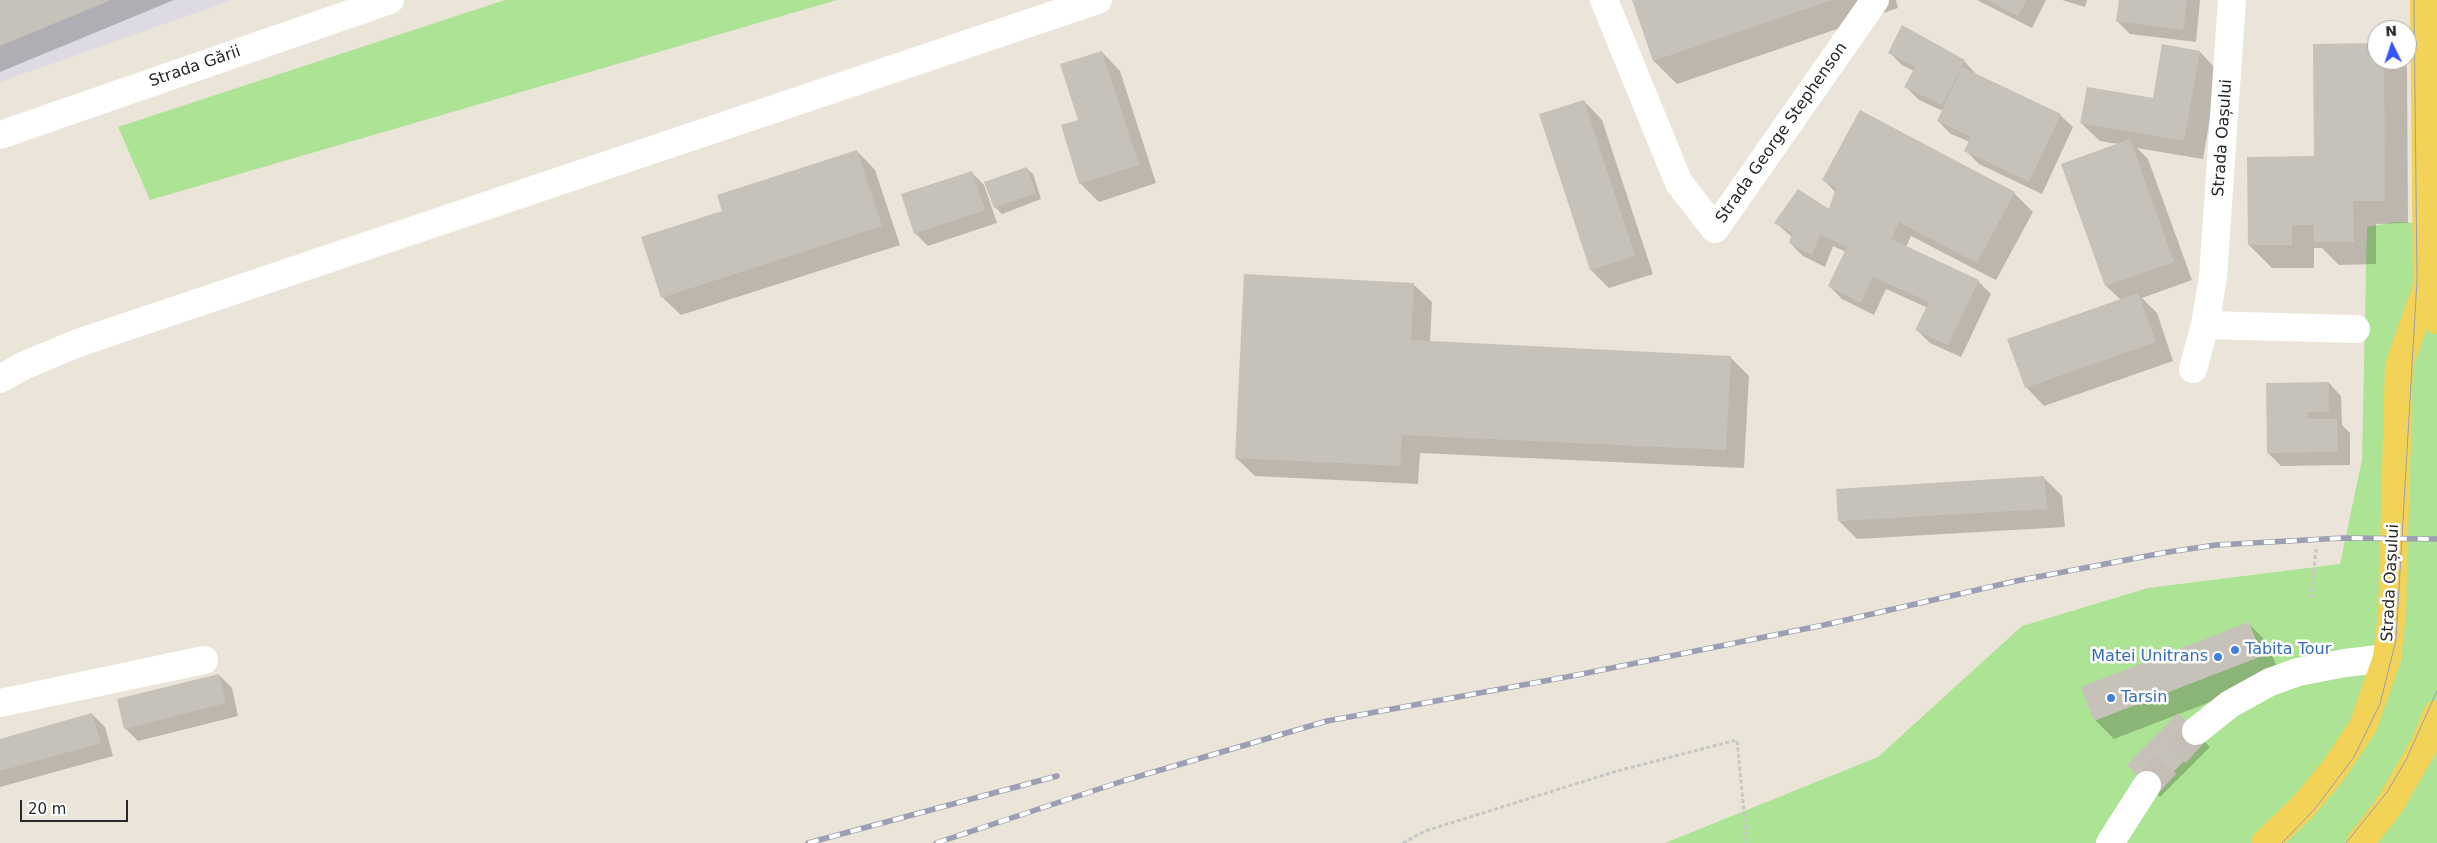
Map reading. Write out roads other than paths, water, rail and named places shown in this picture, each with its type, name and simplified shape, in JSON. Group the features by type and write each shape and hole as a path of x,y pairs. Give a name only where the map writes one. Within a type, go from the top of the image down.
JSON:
{"main road":[{"name":"Strada Oașului","path":"2424,0 2427,286 2437,320"},
{"name":"Strada Oașului","path":"2265,843 2302,808 2333,772 2363,726 2387,658 2392,614 2399,366 2427,286"},
{"path":"2360,843 2389,806 2425,744 2437,714"}],"street":[{"name":"Strada Gării","path":"0,135 390,0"},
{"path":"0,379 24,365 78,343 1098,0"},
{"name":"Strada George Stephenson","path":"1604,0 1679,183 1715,229 1875,0"},
{"name":"Strada Oașului","path":"2193,369 2205,325 2213,277 2232,0"},
{"path":"2205,325 2356,328"},
{"path":"2196,731 2230,704 2270,682 2298,672 2345,663 2387,658"},
{"path":"0,703 204,660"},
{"path":"2110,843 2146,785"}],"tunnel":[{"path":"2147,785 2196,731"}],"tram line":[{"path":"2282,843 2314,810 2354,757 2380,704 2396,640 2417,280 2414,0"},
{"path":"2346,843 2387,792 2406,760 2437,691"}],"railway":[{"path":"936,843 1123,781 1327,721 1577,675 1824,625 2016,581 2168,552 2216,545 2343,538 2437,539"},
{"path":"808,843 1057,776"}],"place":[{"name":"Tabita Tour","path":"2235,650"},
{"name":"Matei Unitrans","path":"2218,657"},
{"name":"Tarsin","path":"2111,698"}]}
